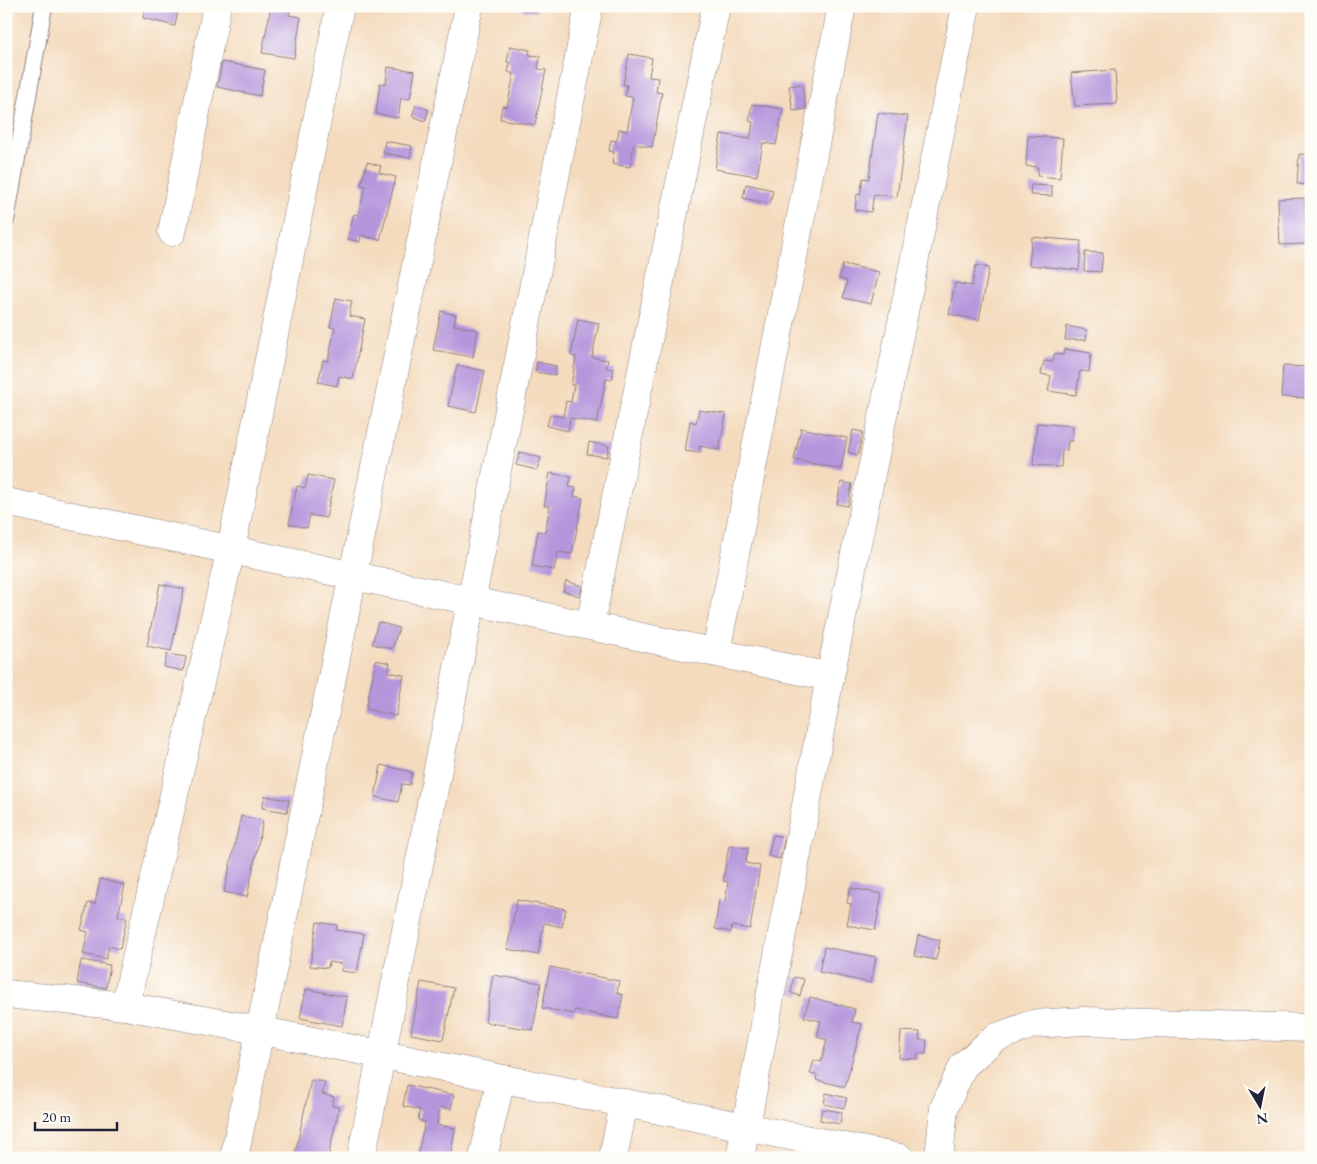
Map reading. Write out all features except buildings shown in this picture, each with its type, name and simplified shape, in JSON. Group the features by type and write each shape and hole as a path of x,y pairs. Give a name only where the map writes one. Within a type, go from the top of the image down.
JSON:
{"street":[{"path":"172,232 217,6"},
{"path":"125,1006 231,549 340,6"},
{"path":"234,1158 258,1030 351,574 469,6"},
{"path":"361,1158 589,6"},
{"path":"590,625 716,6"},
{"path":"716,652 842,6"},
{"path":"740,1158 830,677 966,6"},
{"path":"6,502 830,677"},
{"path":"6,994 125,1006 258,1030 380,1056 746,1126 885,1156"},
{"path":"939,1158 944,1108 963,1066 995,1038 1033,1024 1084,1021 1311,1028"},
{"path":"483,1158 501,1079"},
{"path":"613,1158 624,1103"}],"lane":[{"path":"6,220 44,6"}]}
